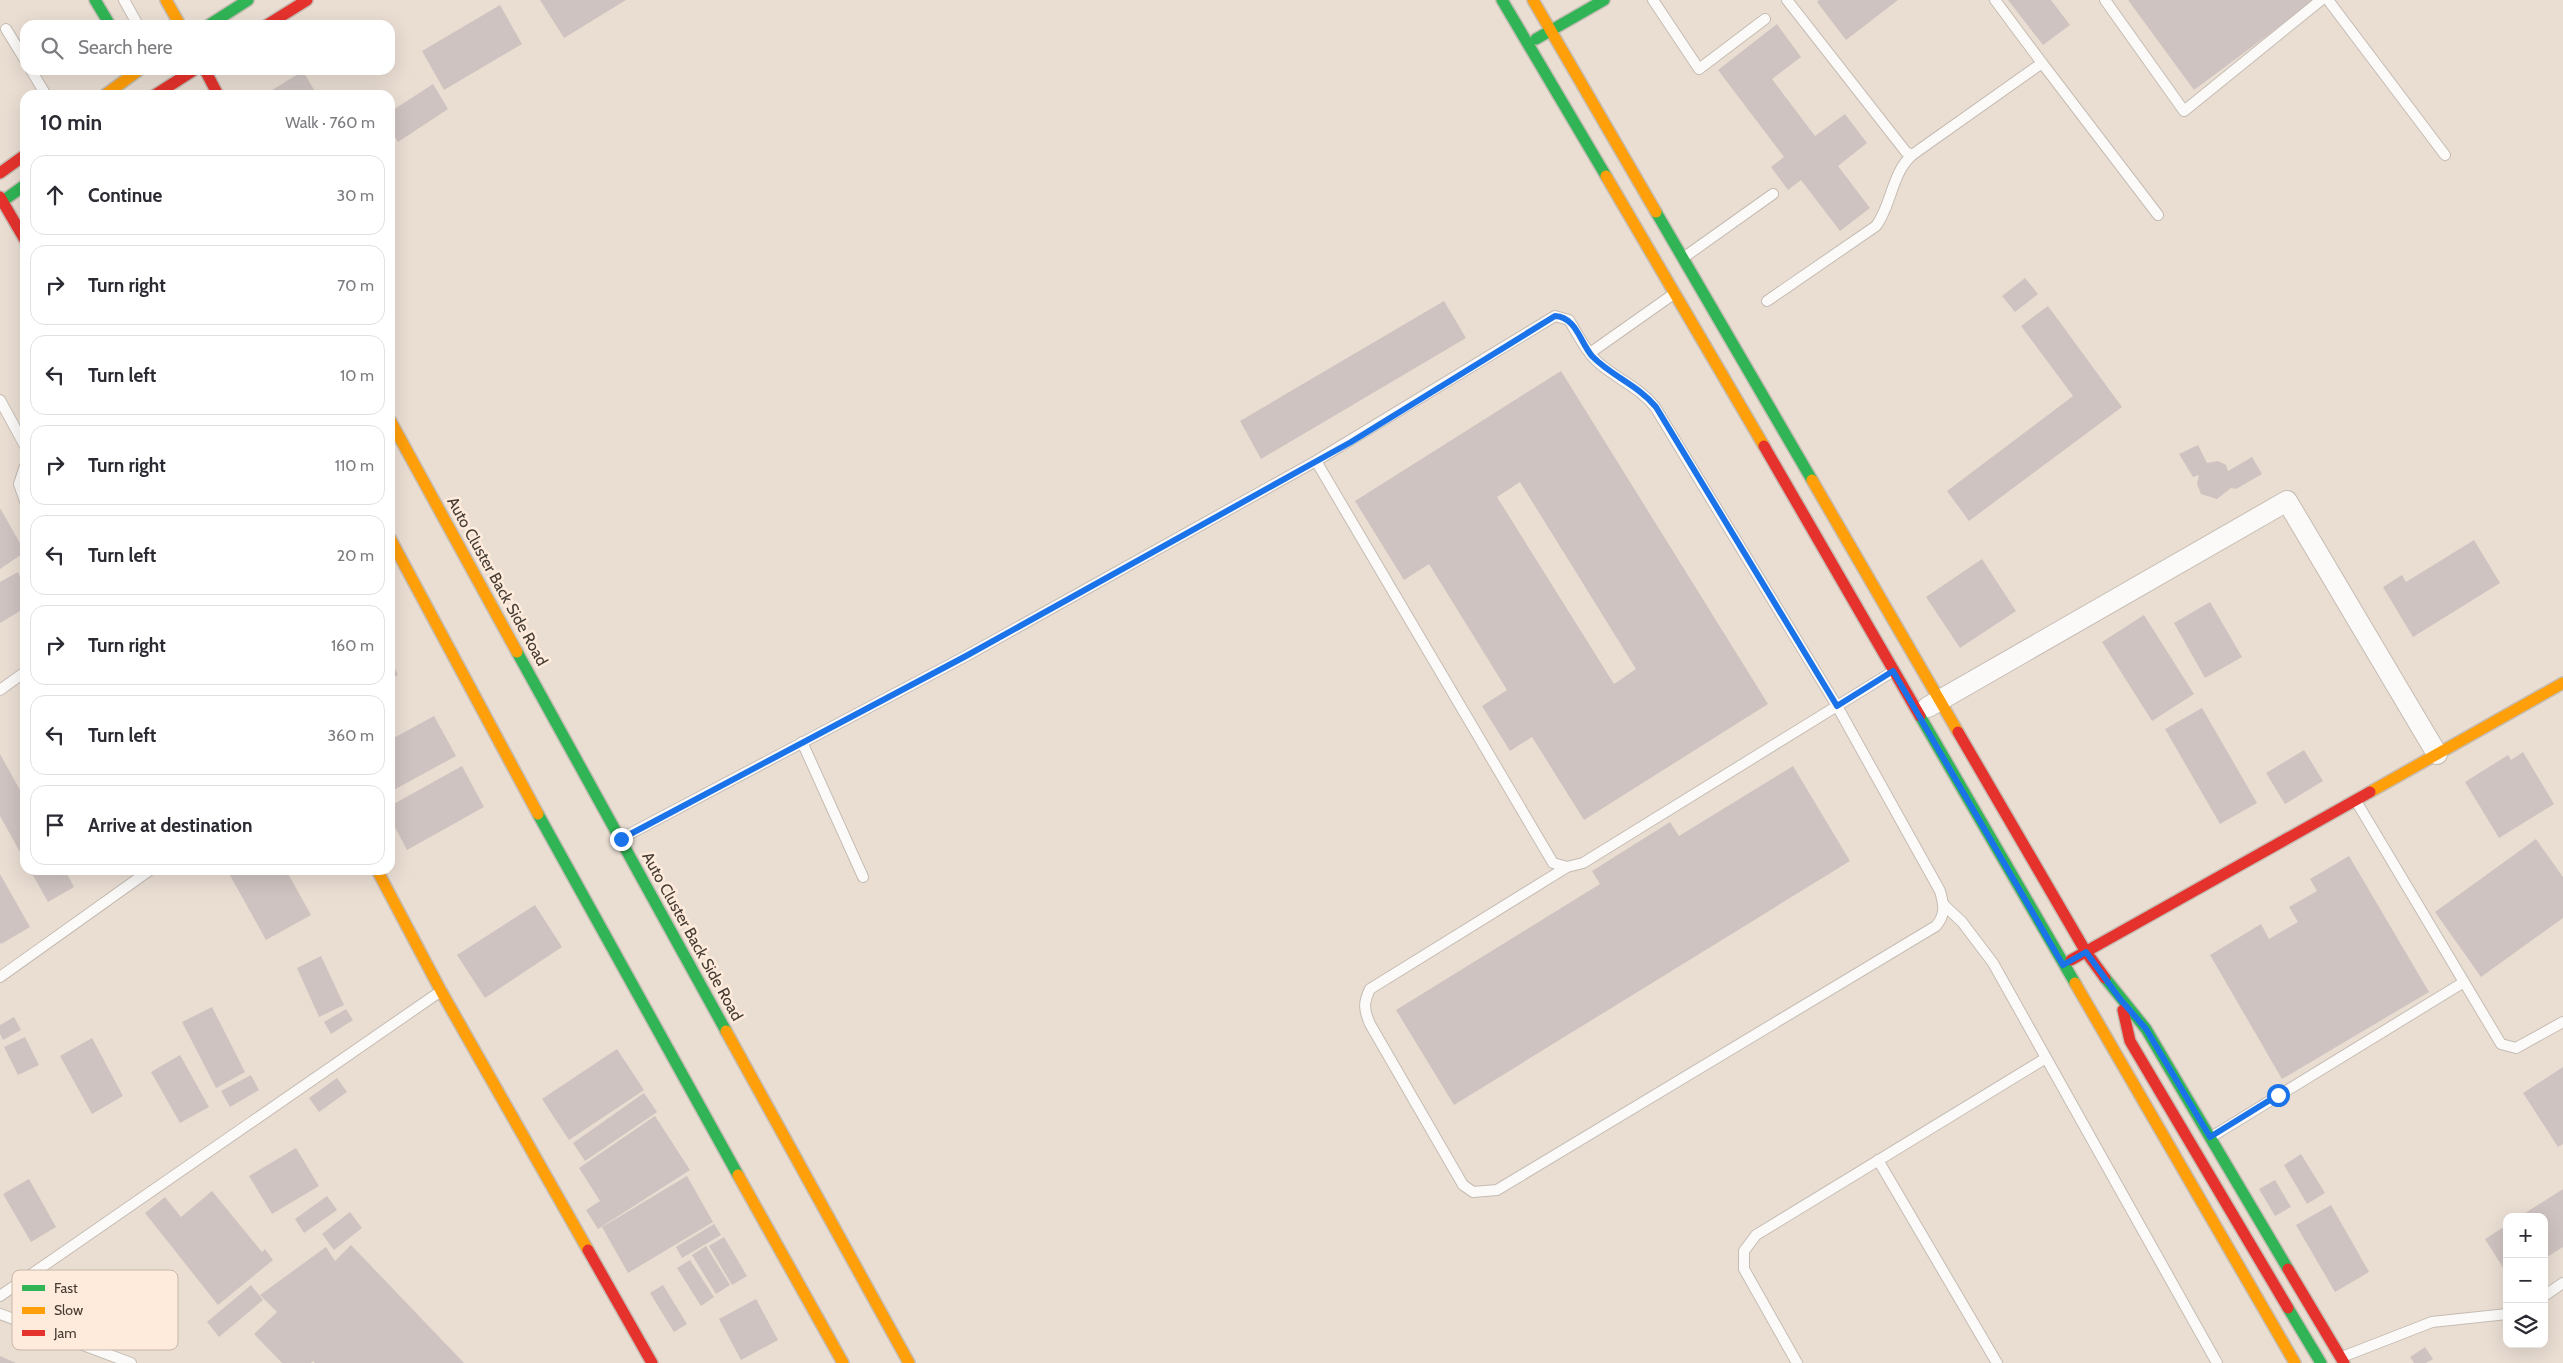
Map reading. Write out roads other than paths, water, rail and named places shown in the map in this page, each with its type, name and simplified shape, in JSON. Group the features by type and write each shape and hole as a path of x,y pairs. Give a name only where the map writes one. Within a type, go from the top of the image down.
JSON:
{"main road":[{"path":"95,0 107,20"},
{"path":"166,0 177,20"},
{"path":"217,20 248,0"},
{"path":"275,20 308,0"},
{"path":"1502,0 1527,44 1660,244 1682,258 2086,952 2120,999 2146,1029 2342,1360"},
{"path":"1533,0 1551,31 1660,244 1675,292 1917,714 2295,1363"},
{"path":"1527,44 1604,0"},
{"path":"160,90 171,80 182,75"},
{"path":"208,75 215,90"},
{"path":"117,90 142,79"},
{"path":"0,173 20,159"},
{"path":"20,188 1,200 20,232"},
{"name":"Auto Cluster Back Side Road","path":"395,429 909,1363"},
{"path":"395,547 613,952 843,1363"},
{"path":"2063,965 2563,683"},
{"path":"380,875 441,991 652,1363"},
{"path":"2120,999 2130,1041 2321,1363"}],"street":[{"path":"1917,714 2287,501 2437,754"}],"lane":[{"path":"124,0 135,20"},
{"path":"1653,0 1699,69 1765,19"},
{"path":"1787,0 1906,152 1912,156"},
{"path":"1995,0 2158,215"},
{"path":"2105,0 2184,111 2321,0"},
{"path":"2328,0 2445,155"},
{"path":"6,29 20,52"},
{"path":"1767,301 1876,226 1882,218 1901,168 1912,156 2042,63"},
{"path":"34,75 43,90"},
{"path":"1682,258 1773,194"},
{"path":"1590,353 1675,292"},
{"path":"621,839 966,656 1316,461 1555,316 1569,320 1590,353 1600,364 1648,397 1656,407 1837,706 1940,891 1944,905 1943,917 1936,926 1497,1190 1473,1192 1463,1185 1370,1024 1365,1011 1365,1000 1370,989 1567,867 1583,863 1837,706 1893,671"},
{"path":"0,400 20,437"},
{"path":"1316,461 1544,850 1553,863 1567,867"},
{"path":"0,690 20,676"},
{"path":"802,742 863,877"},
{"path":"2355,800 2501,1044 2516,1048 2563,1022"},
{"path":"0,977 143,875"},
{"path":"1944,905 1962,922 1993,963 2217,1363"},
{"path":"2210,1137 2464,982"},
{"path":"38,1270 441,991"},
{"path":"1798,1363 1744,1269 1744,1251 1756,1235 2046,1058"},
{"path":"1878,1160 1997,1363"},
{"path":"2548,1293 2563,1284"},
{"path":"0,1296 12,1288"},
{"path":"0,1314 12,1318"},
{"path":"2342,1360 2432,1322 2503,1314"},
{"path":"96,1350 131,1363"}]}
